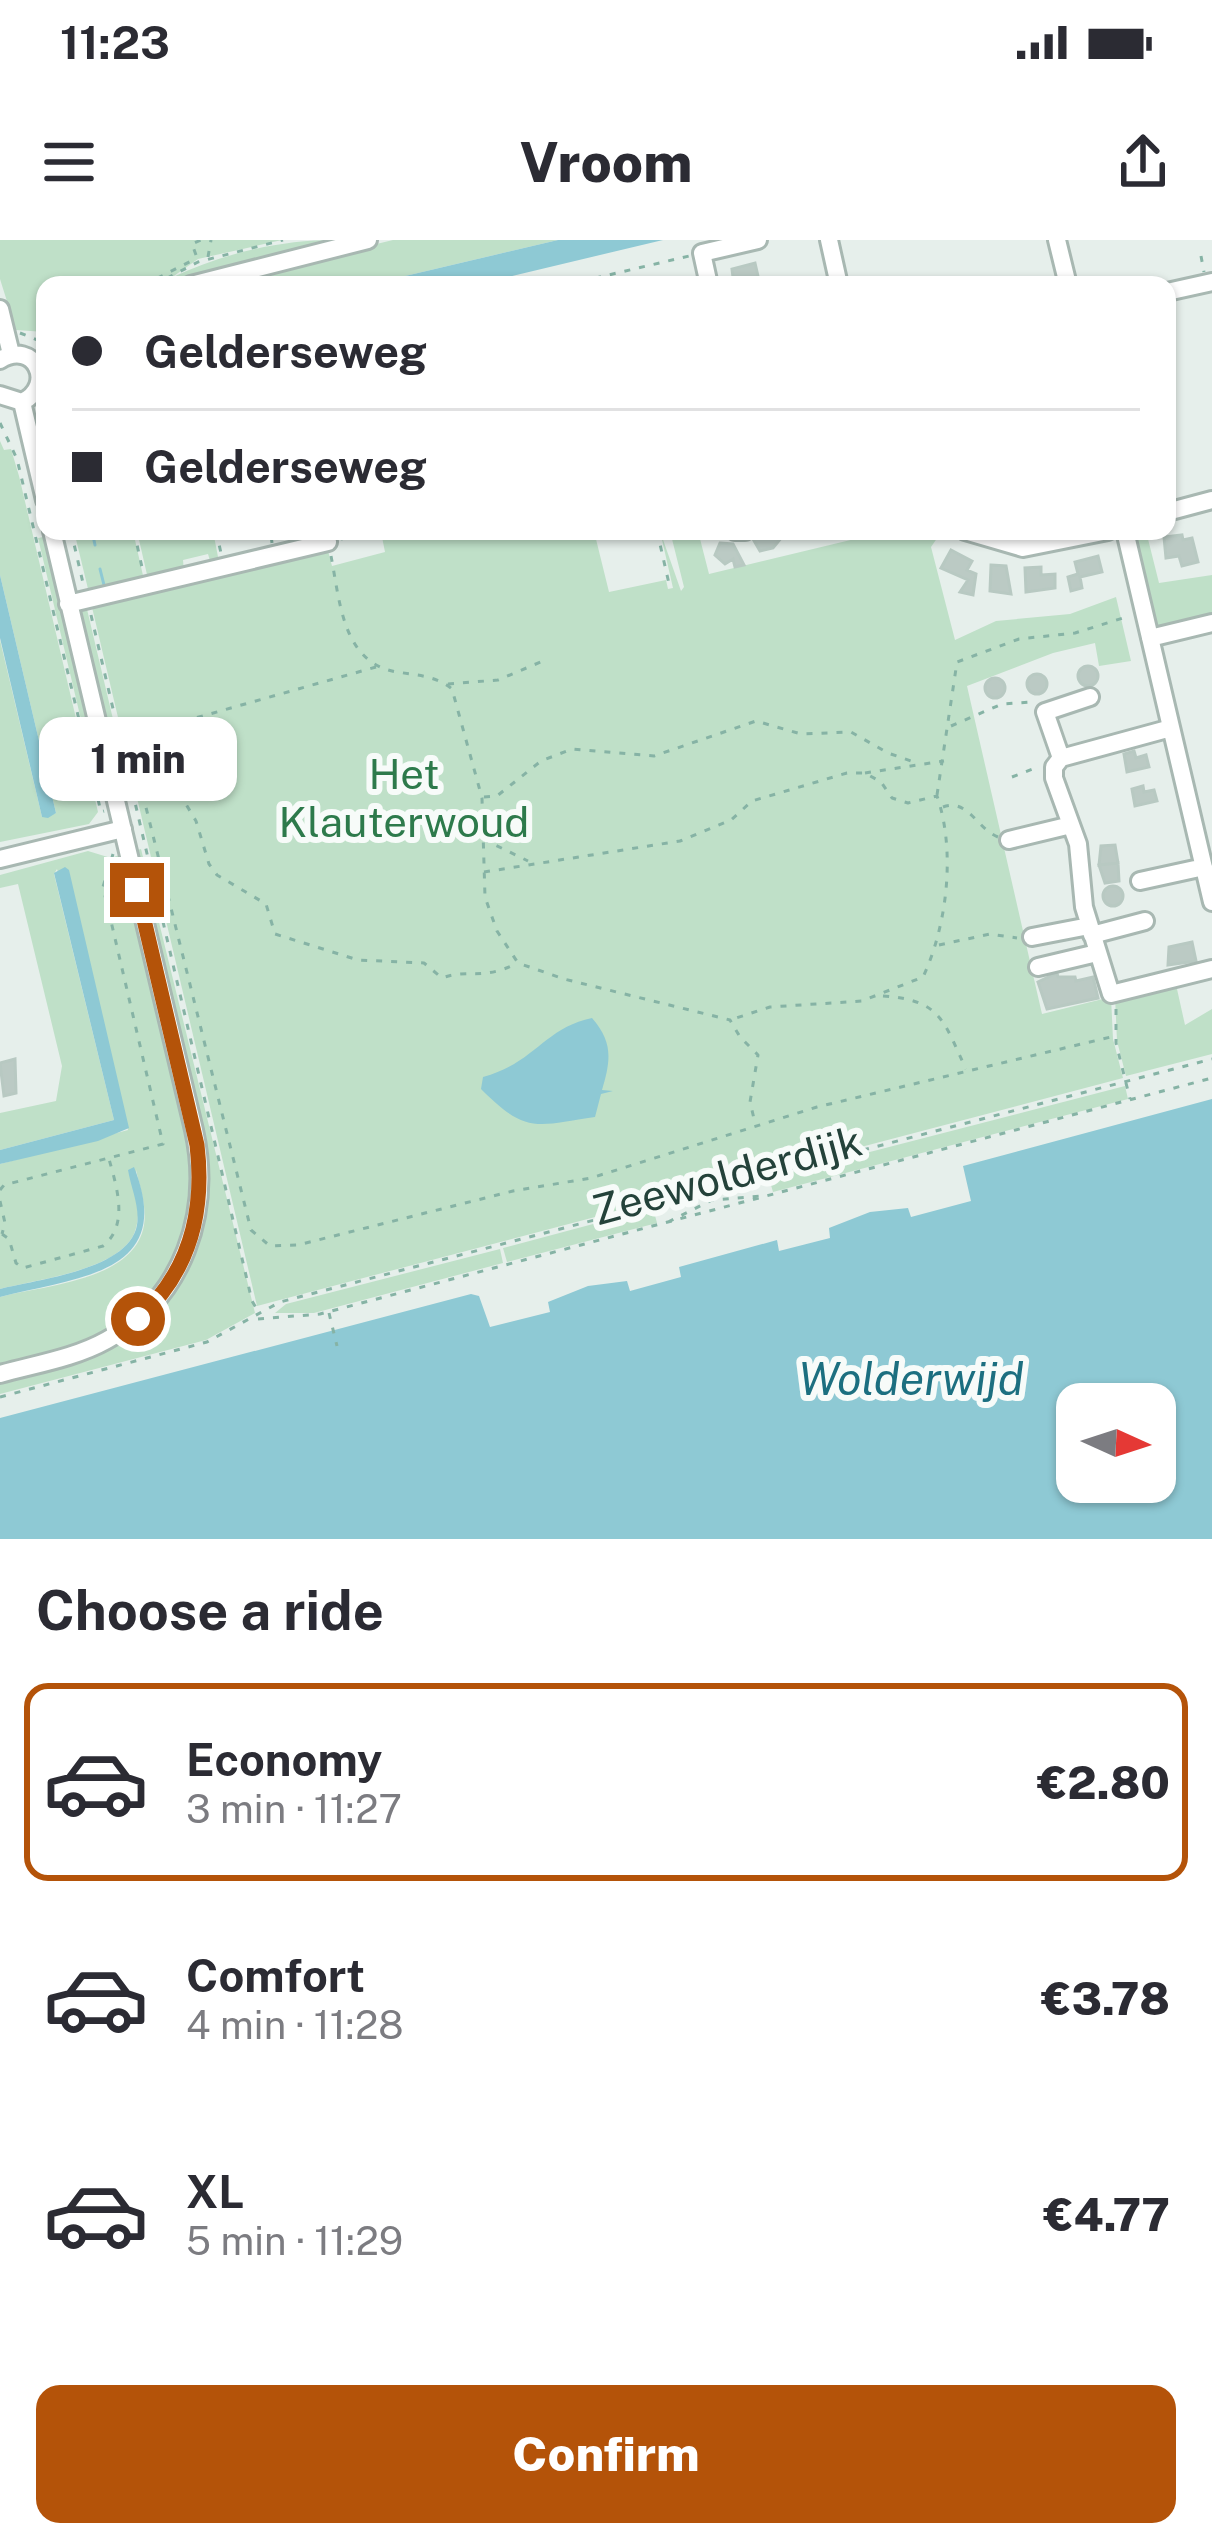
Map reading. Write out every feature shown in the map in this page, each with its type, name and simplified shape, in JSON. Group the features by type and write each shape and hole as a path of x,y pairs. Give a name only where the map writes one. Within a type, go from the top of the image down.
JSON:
{"street":[{"path":"226,276 368,240"},
{"path":"708,276 702,253 758,240"},
{"path":"829,240 836,276"},
{"path":"1057,240 1066,276"},
{"path":"1176,290 1212,283"},
{"path":"0,309 6,357 23,354 36,366"},
{"path":"0,395 22,402 36,389"},
{"path":"22,402 36,462"},
{"path":"1176,510 1212,500"},
{"path":"0,1374 80,1352 138,1319 178,1270 198,1213 197,1145 114,832 118,808 54,540"},
{"path":"995,540 1022,548 1062,540"},
{"path":"1127,540 1212,902"},
{"path":"68,604 328,542"},
{"path":"1150,638 1212,623"},
{"path":"1061,758 1045,712 1090,698"},
{"path":"1171,728 1061,758 1054,767 1054,778 1072,825 1093,938 1111,994 1212,969"},
{"path":"1191,813 1212,806"},
{"path":"1009,840 1072,825"},
{"path":"0,859 114,832"},
{"path":"1140,881 1208,876"},
{"path":"1037,967 1093,938 1145,922"},
{"path":"1032,937 1093,938"}],"path":[{"path":"197,260 192,244 201,240"},
{"path":"208,259 211,240"},
{"path":"163,276 197,260 283,240"},
{"path":"604,276 702,253"},
{"path":"169,276 197,260"},
{"path":"0,423 17,459 36,540"},
{"path":"36,540 100,812 118,808"},
{"path":"73,540 252,1301 260,1312 256,1319"},
{"path":"136,540 146,585"},
{"path":"218,540 224,567"},
{"path":"272,540 275,555"},
{"path":"336,540 328,542 351,641 378,666 447,684 498,680 543,661"},
{"path":"659,540 670,588"},
{"path":"882,996 923,977 938,946 946,851 937,796 957,662 1018,639 1075,633 1123,618"},
{"path":"122,745 144,741 153,730 378,666"},
{"path":"447,684 467,731 482,798 484,897 497,931 518,963"},
{"path":"950,727 980,712 1023,700 1045,712"},
{"path":"482,798 497,796 541,761 572,748 654,756 756,721 801,734 851,732 888,754 914,762"},
{"path":"144,741 196,821 209,864 217,875 266,904 275,934 358,960 424,963 442,978 489,976 518,963 730,1019 770,1006 882,996 924,1001 936,1012 966,1070"},
{"path":"130,743 251,1230 263,1244 298,1245 513,1191 591,1178 966,1070 1115,1036"},
{"path":"1012,777 1061,758"},
{"path":"484,872 680,841 730,820 752,801 847,773 946,760"},
{"path":"865,773 881,782 892,798 908,802 937,796"},
{"path":"941,808 952,804 964,808 989,834 1009,840"},
{"path":"481,838 530,862"},
{"path":"0,1190 4,1185 160,1147 164,1140 105,894 104,878 113,853"},
{"path":"938,946 990,934 1032,937"},
{"path":"1111,994 1117,1011 1115,1036 1131,1101"},
{"path":"730,1019 758,1055 750,1102 757,1127"},
{"name":"Zeewolderdijk","path":"260,1312 269,1305 1212,1059"},
{"name":"Zeewolderdijk","path":"0,1397 207,1342 256,1319 329,1311 1212,1078"},
{"path":"0,1201 5,1222 1,1234 9,1239 16,1263 23,1268 103,1246 113,1238 119,1220 109,1160"},
{"path":"710,1190 712,1200"},
{"path":"668,1222 712,1200 763,1197"},
{"path":"329,1311 337,1346"}],"green space":[{"path":"0,240 282,240 198,259 174,276 36,276 36,331 16,330 0,279"},
{"path":"334,240 198,276 176,276 251,250"},
{"path":"393,240 558,240 405,276 245,276"},
{"path":"0,441 4,450 11,449 19,476 98,812 89,824 0,842 0,640 42,817 56,813 0,575"},
{"path":"38,540 49,540 102,767 96,783"},
{"path":"76,540 135,540 144,580 89,593"},
{"path":"139,540 215,540 219,562 211,564 208,554 183,560 184,571 148,579"},
{"name":"Het Klauterwoud","path":"383,540 596,540 609,592 666,580 668,589 673,588 663,540 681,591 684,587 672,540 700,540 709,574 851,540 936,540 931,547 955,640 996,621 1070,614 1116,597 1131,661 1099,666 1095,643 1053,653 967,686 1042,1014 1111,997 1113,1039 1123,1078 257,1306 91,603 327,547 332,566 385,552"},
{"path":"1136,540 1148,540 1159,583 1212,575 1212,620 1179,628 1176,621 1162,625 1162,630 1155,626"},
{"path":"86,605 126,774 114,762 79,616"},
{"path":"141,849 255,1313 206,1340 0,1394 0,1381 79,1359 161,1306 187,1269 202,1228 206,1161 134,851"},
{"path":"88,851 111,858 122,854 193,1158 189,1229 164,1281 131,1316 91,1341 0,1368 0,1297 106,1269 137,1244 144,1225 136,1170 136,1228 116,1254 78,1270 0,1289 0,1164 128,1130 57,869 54,874 114,1120 0,1150 0,1113 56,1101 62,1066 18,884 0,888 0,875"},
{"path":"1175,980 1185,1025 1212,1009 1212,1054 1126,1076 1117,1041 1115,996"},
{"path":"1125,1086 1128,1099 773,1192 769,1178"},
{"path":"653,1208 657,1223 507,1262 503,1248"},
{"path":"500,1249 503,1263 314,1313 275,1313 286,1304"}],"water":[{"path":"558,240 663,240 512,276 405,276"},
{"path":"0,575 56,813 48,818 42,817 0,638"},
{"path":"65,867 129,1128 98,1141 0,1164 0,1150 114,1120 54,873"},
{"path":"592,1018 604,1035 608,1052 602,1090 613,1091 601,1094 595,1117 532,1123 509,1114 481,1089 483,1077 515,1063 562,1029"},
{"name":"Wolderwijd","path":"1212,1099 1212,1539 0,1539 0,1418 471,1294 479,1296 490,1327 550,1312 548,1302 588,1286 627,1281 630,1291 681,1277 679,1267 777,1240 779,1251 830,1238 829,1228 870,1212 908,1208 911,1217 971,1201 963,1166"},
{"path":"134,1167 144,1203 142,1230 131,1250 87,1276 0,1297 0,1289 80,1270 118,1253 137,1225 128,1170"}],"building":[{"path":"755,263 758,276 733,276 732,269"},
{"path":"1176,536 1192,538 1198,562 1182,566 1179,556 1166,558 1164,540 1176,540"},
{"path":"754,540 780,540 773,548 760,551"},
{"path":"720,543 733,544 744,565 735,567 733,559 725,564 715,555"},
{"path":"951,550 972,561 967,570 976,574 973,595 960,592 968,580 941,568"},
{"path":"1098,556 1102,572 1080,577 1082,588 1071,591 1068,577 1078,574 1075,562"},
{"path":"991,565 1006,566 1011,594 990,591"},
{"path":"1041,567 1041,575 1055,574 1055,588 1026,592 1025,568"},
{"path":"1088,666 1098,676 1088,686 1078,676"},
{"path":"1037,674 1047,684 1037,694 1027,684"},
{"path":"995,678 1005,688 995,698 985,688"},
{"path":"1134,751 1136,758 1146,755 1149,767 1127,772 1124,754"},
{"path":"1143,786 1144,792 1154,790 1157,801 1135,806 1132,789"},
{"path":"1115,845 1118,863 1099,865 1101,846"},
{"path":"1118,863 1119,881 1105,883 1099,865"},
{"path":"1113,886 1123,896 1113,906 1103,896"},
{"path":"1192,942 1196,961 1168,965 1169,947"},
{"path":"1057,973 1076,981 1093,977 1098,998 1047,1009 1038,982"},
{"path":"15,1059 16,1093 4,1096 0,1063"}],"waterway":[{"path":"94,540 95,545"},
{"path":"100,569 104,585"}],"route":[{"path":"137,890 197,1145 201,1189 185,1255 172,1280 138,1319"}]}
